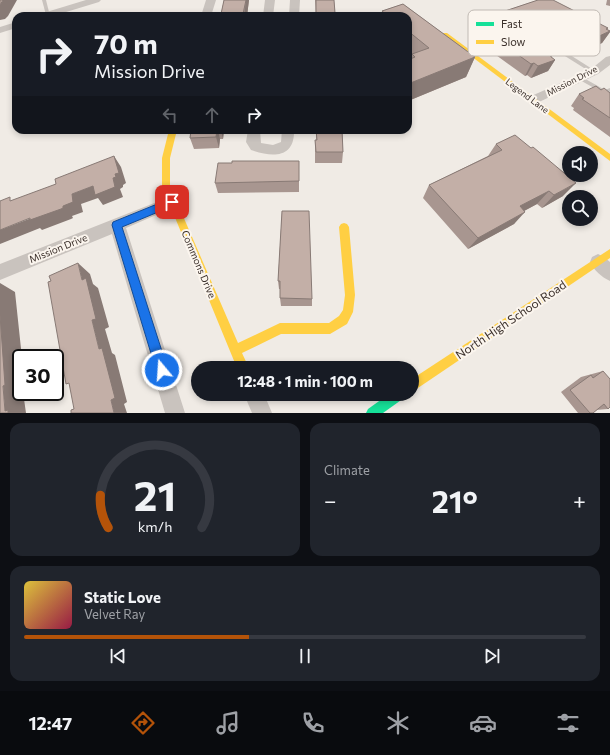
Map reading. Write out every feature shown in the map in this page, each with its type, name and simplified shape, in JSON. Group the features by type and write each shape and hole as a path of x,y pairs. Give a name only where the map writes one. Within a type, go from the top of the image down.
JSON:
{"street":[{"path":"56,12 96,0"},
{"path":"207,12 211,0"},
{"path":"268,12 270,0"},
{"path":"294,12 295,0"},
{"path":"0,30 12,26"},
{"name":"Legend Lane","path":"444,34 468,52"},
{"name":"Legend Lane","path":"474,56 610,158"},
{"name":"Mission Drive","path":"533,100 594,72 610,60"},
{"name":"Commons Drive","path":"172,134 164,169 166,186 240,361"},
{"path":"254,134 253,144 261,149 279,149 285,146 288,134"},
{"name":"Mission Drive","path":"0,272 172,202"},
{"path":"117,225 175,413"},
{"path":"236,350 269,332 280,329 330,328 337,326 345,318 350,303 344,227"},
{"name":"North High School Road","path":"419,382 606,263"},
{"path":"257,401 262,413"},
{"path":"372,413 390,401"}],"lane":[{"path":"44,0 46,12"},
{"path":"568,56 594,72"},
{"path":"580,78 605,92 610,90"}],"building":[{"path":"224,0 246,0 243,12 221,12"},
{"path":"316,0 334,0 335,12 316,12"},
{"path":"538,0 553,0 573,10 508,10"},
{"path":"403,4 468,52 468,56 475,57 412,82 412,58 415,57 412,54 429,48 412,34 412,12 382,11"},
{"path":"600,24 608,28 606,29 610,31 600,36"},
{"path":"520,56 550,56 555,60 538,66 534,63 531,64"},
{"path":"596,86 601,90 604,88 610,93 610,118 582,99 584,98 579,94"},
{"path":"190,134 216,134 216,137 190,138"},
{"path":"316,134 342,134 343,152 316,152 315,140 317,140"},
{"path":"515,135 531,148 533,147 562,171 562,182 576,183 554,195 549,191 520,206 525,212 478,238 429,185 502,150 496,144"},
{"path":"114,156 119,173 115,174 116,177 113,178 115,187 95,195 93,186 72,194 73,202 63,206 61,209 30,220 30,218 0,230 0,201 10,197 10,201 56,184 55,179"},
{"path":"232,161 299,161 299,181 215,183 218,163 232,163"},
{"path":"282,211 309,211 312,299 280,298 280,281 278,281"},
{"path":"78,263 82,280 86,278 96,319 92,320 99,349 102,348 115,398 111,400 114,413 71,413 71,410 74,409 69,383 66,384 64,373 64,349 60,349 48,282 51,281 49,276"},
{"path":"0,315 5,385 3,386 5,411 8,410 8,413 0,413"},
{"path":"603,371 610,379 610,407 608,409 604,404 593,413 590,413 570,390 591,375 593,378"}],"traffic: fast":[{"path":"372,413 390,401"}],"traffic: slow":[{"path":"445,34 468,51"},
{"path":"474,56 610,158"},
{"path":"172,134 166,158 166,186 240,361"},
{"path":"236,350 280,329 330,328 343,320 348,312 350,295 344,227"},
{"path":"419,381 610,253"}],"route":[{"path":"162,370 117,225 172,202"}]}
